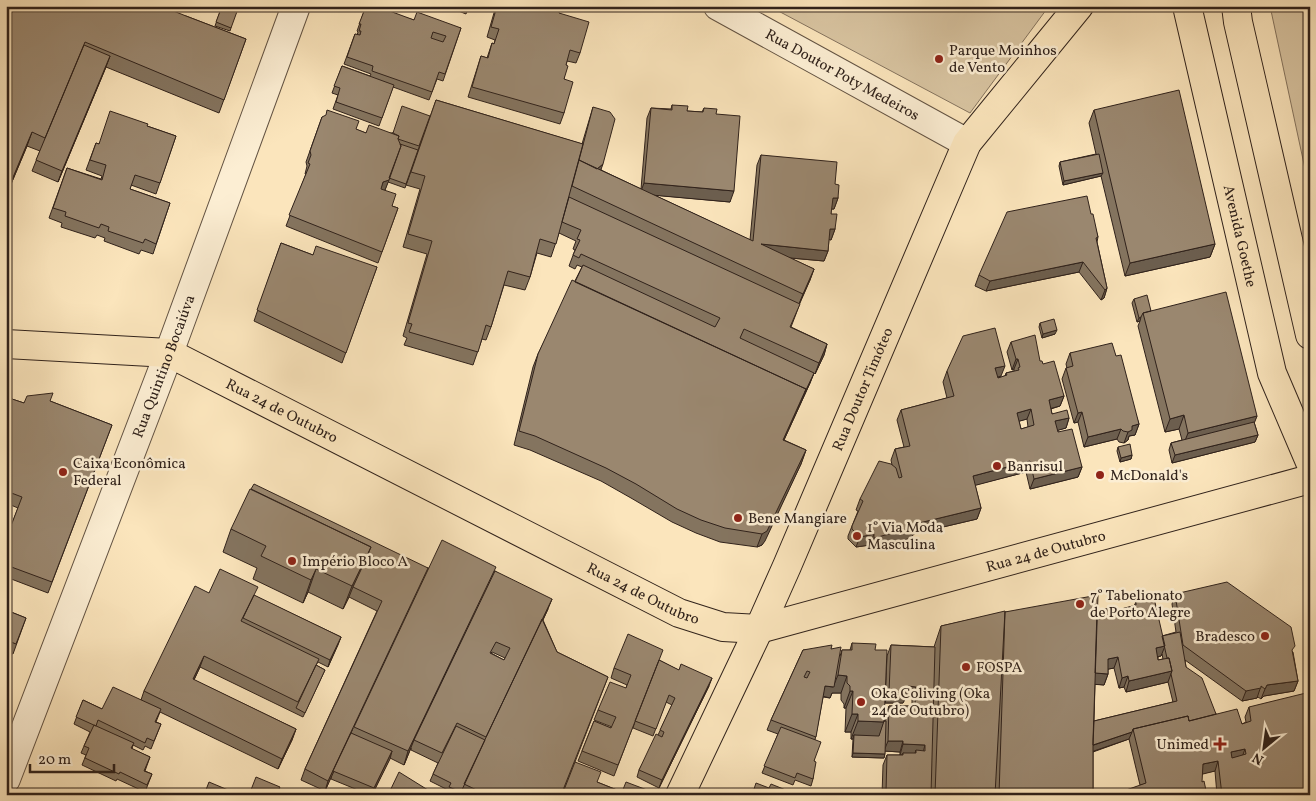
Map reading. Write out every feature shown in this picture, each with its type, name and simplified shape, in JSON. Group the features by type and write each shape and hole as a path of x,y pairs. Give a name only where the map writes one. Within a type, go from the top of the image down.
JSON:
{"main road":[{"name":"Rua Doutor Timóteo","path":"680,795 759,629 967,143 1078,6"},
{"name":"Avenida Goethe","path":"1187,6 1272,373 1310,462"},
{"path":"1236,6 1238,22 1310,335"},
{"name":"Rua 24 de Outubro","path":"6,344 169,353 679,613 723,627 759,629 1310,479"}],"street":[{"name":"Rua Quintino Bocaiúva","path":"6,779 169,353 296,6"},
{"name":"Rua Doutor Poty Medeiros","path":"718,6 967,143"}],"shaded area":[{"name":"Parque Moinhos de Vento","path":"769,6 1049,6 970,113"},
{"path":"1270,6 1310,6 1310,192"}],"building":[{"path":"6,6 161,6 246,39 224,100 85,42 45,138 32,132 6,194"},
{"path":"222,6 239,6 231,28 216,22"},
{"path":"366,6 376,6 414,20 417,12 461,28 445,74 439,72 432,92 372,71 373,66 347,57 355,34 360,35 361,24 359,24","holes":["433,32 446,36 443,42 431,38"]},
{"path":"458,6 469,6 468,10"},
{"path":"497,6 552,6 560,8 559,13 589,22 580,53 570,50 564,79 573,82 564,113 472,87 481,56 488,58 492,43 494,44 499,29 491,27"},
{"path":"84,45 110,56 62,171 36,160"},
{"path":"342,66 394,85 382,118 336,102 340,88 334,86"},
{"path":"1179,90 1215,244 1130,263 1094,110"},
{"path":"436,100 583,144 556,244 540,239 530,277 508,271 491,327 486,325 478,352 409,332 412,324 408,323 432,241 408,234 425,176 411,172"},
{"path":"672,105 688,106 687,111 703,112 704,108 717,109 716,114 740,116 734,191 644,183 651,108 672,110"},
{"path":"402,106 430,116 419,146 398,139 399,136 393,133"},
{"path":"593,107 610,112 615,119 603,164 597,169 579,160"},
{"path":"327,110 359,121 356,129 366,133 369,125 399,136 398,139 401,146 389,180 383,182 381,189 396,194 392,206 398,208 382,252 289,215 310,164 308,163 311,155 310,151 322,117 326,115"},
{"path":"110,111 176,136 160,183 135,175 130,189 170,203 156,244 145,239 143,243 108,231 109,227 101,224 99,228 65,216 66,212 53,208 67,168 102,180 106,165 90,160 96,143 99,144"},
{"path":"400,144 418,150 406,184 389,178 401,146"},
{"path":"1099,154 1103,173 1064,181 1060,162"},
{"path":"761,155 837,162 835,184 839,185 838,198 833,198 831,214 837,214 835,229 830,229 828,251 761,244 814,269 803,294 572,186 579,160 753,241"},
{"path":"1087,196 1098,237 1096,238 1107,288 1105,290 1083,262 990,281 979,275 1007,212"},
{"path":"569,197 800,304 790,327 827,344 819,363 744,329 740,338 814,373 805,392 806,389 575,282 583,265 715,327 720,318 581,254 579,258 573,255 580,240 577,239 581,230 562,222"},
{"path":"281,243 313,255 316,246 377,267 346,353 257,310"},
{"path":"572,280 806,389 783,440 806,450 767,531 762,534 725,528 701,520 677,509 606,468 535,436 519,431 538,354"},
{"path":"1226,292 1257,416 1188,433 1184,415 1170,419 1143,313"},
{"path":"1147,295 1151,311 1143,313 1139,318 1134,299"},
{"path":"1054,319 1057,330 1043,334 1040,323"},
{"path":"995,328 1005,366 995,368 998,378 1007,375 1006,373 1019,370 1018,359 1016,359 1011,342 1035,335 1040,361 1043,364 1054,361 1064,396 1049,400 1052,414 1067,410 1069,418 1055,421 1058,432 1072,429 1082,467 1034,479 1030,461 973,476 981,508 915,524 916,527 874,538 874,534 860,537 852,529 852,526 863,501 860,499 879,461 891,464 896,468 899,478 902,477 895,449 910,446 901,410 954,396 947,371 963,336","holes":["1031,409 1034,425 1021,429 1017,413"]},
{"path":"1112,343 1116,356 1121,355 1139,424 1132,426 1132,430 1128,432 1121,429 1088,437 1082,412 1078,413 1066,368 1073,366 1070,353"},
{"name":"Caixa Econômica Federal","path":"53,393 50,401 112,425 52,582 6,565 6,539 22,497 6,491 10,481 6,480 6,397 24,403 27,396"},
{"path":"1254,422 1258,435 1175,455 1171,443"},
{"path":"1130,444 1132,455 1121,458 1118,447"},
{"path":"254,484 428,568 328,781 305,769 382,601 353,587 371,547 251,489"},
{"path":"250,489 371,547 352,586 316,569 311,580 261,556 266,546 231,529"},
{"path":"442,540 496,567 408,751 354,727"},
{"path":"220,569 258,587 241,621 319,659 298,702 204,656 193,679 296,729 282,759 144,691 195,586 209,593"},
{"path":"495,571 552,599 486,737 457,723 442,753 414,740","holes":["496,642 510,648 504,660 490,653"]},
{"path":"1227,582 1291,627 1295,646 1292,650 1298,681 1267,685 1265,689 1261,686 1261,688 1246,691 1183,645 1175,594"},
{"path":"254,595 341,637 330,660 243,618"},
{"path":"1098,595 1093,795 999,795 1005,612"},
{"path":"1154,598 1165,646 1156,648 1158,660 1169,658 1172,671 1129,681 1128,676 1122,678 1118,657 1108,659 1108,674 1095,673 1097,611 1114,607 1114,611 1136,605 1136,602"},
{"path":"6,610 26,618 16,644 6,640"},
{"path":"1005,611 995,795 935,795 941,626"},
{"path":"542,619 557,652 608,677 561,795 487,795 464,784"},
{"path":"1180,632 1186,667 1202,678 1216,714 1189,721 1188,716 1133,729 1132,732 1093,745 1094,721 1177,701 1169,658 1167,658 1162,636"},
{"path":"628,634 663,650 618,765 582,751 594,721 611,728 616,717 598,710 610,682 626,688 631,675 614,668"},
{"name":"Oka Coliving (Oka 24 de Outubro)","path":"852,643 876,644 875,650 887,650 884,722 858,721 858,714 852,714 853,691 850,691 847,676 838,675 842,650 852,650"},
{"path":"832,645 831,649 841,647 834,687 825,686 816,737 771,720 803,650","holes":["807,671 810,672 807,678 804,677"]},
{"path":"891,645 935,647 931,795 886,792 887,755 916,753 916,750 925,751 925,745 903,744 903,741 888,741 889,706 915,706 916,687 908,686 907,693 889,692"},
{"path":"659,660 679,670 681,664 712,678 662,780 639,770 656,734 662,737 664,732 660,730 675,698 669,695 656,729 635,721"},
{"path":"316,665 325,670 305,713 296,708"},
{"path":"113,687 161,709 155,722 161,724 154,741 147,738 145,743 98,720 96,726 76,717 83,700 102,709"},
{"path":"1306,693 1310,708 1310,791 1296,795 1222,795 1218,761 1203,764 1202,782 1204,781 1207,795 1112,795 1146,783 1133,729 1188,716 1189,721 1237,709 1242,724 1251,721 1249,707","holes":["1245,749 1246,754 1232,758 1231,752"]},
{"path":"884,721 886,721 885,754 853,753 854,735 879,736"},
{"path":"94,725 134,743 131,748 150,757 144,771 152,774 147,785 85,758 89,748 84,746"},
{"path":"456,726 485,740 461,792 449,787 451,783 433,774"},
{"path":"781,727 821,742 814,761 816,762 813,779 797,773 795,778 764,766"},
{"path":"351,733 392,751 374,788 333,771"},
{"path":"575,762 601,772 597,782 622,792 626,782 655,793 654,795 562,795"},
{"path":"399,772 436,795 388,795"},
{"path":"256,777 280,787 276,795 249,795"},
{"path":"209,782 240,795 204,795"},
{"path":"756,783 769,788 771,784 798,795 752,795"}],"place":[{"name":"Parque Moinhos de Vento","path":"939,59"},
{"name":"Banrisul","path":"997,466"},
{"name":"Caixa Econômica Federal","path":"63,472"},
{"name":"McDonald's","path":"1100,475"},
{"name":"Bene Mangiare","path":"738,518"},
{"name":"1° Via Moda Masculina","path":"857,536"},
{"name":"Império Bloco A","path":"292,561"},
{"name":"7° Tabelionato de Porto Alegre","path":"1080,604"},
{"name":"Bradesco","path":"1265,636"},
{"name":"FOSPA","path":"966,667"},
{"name":"Oka Coliving (Oka 24 de Outubro)","path":"861,702"},
{"name":"Unimed","path":"1220,744"}]}
